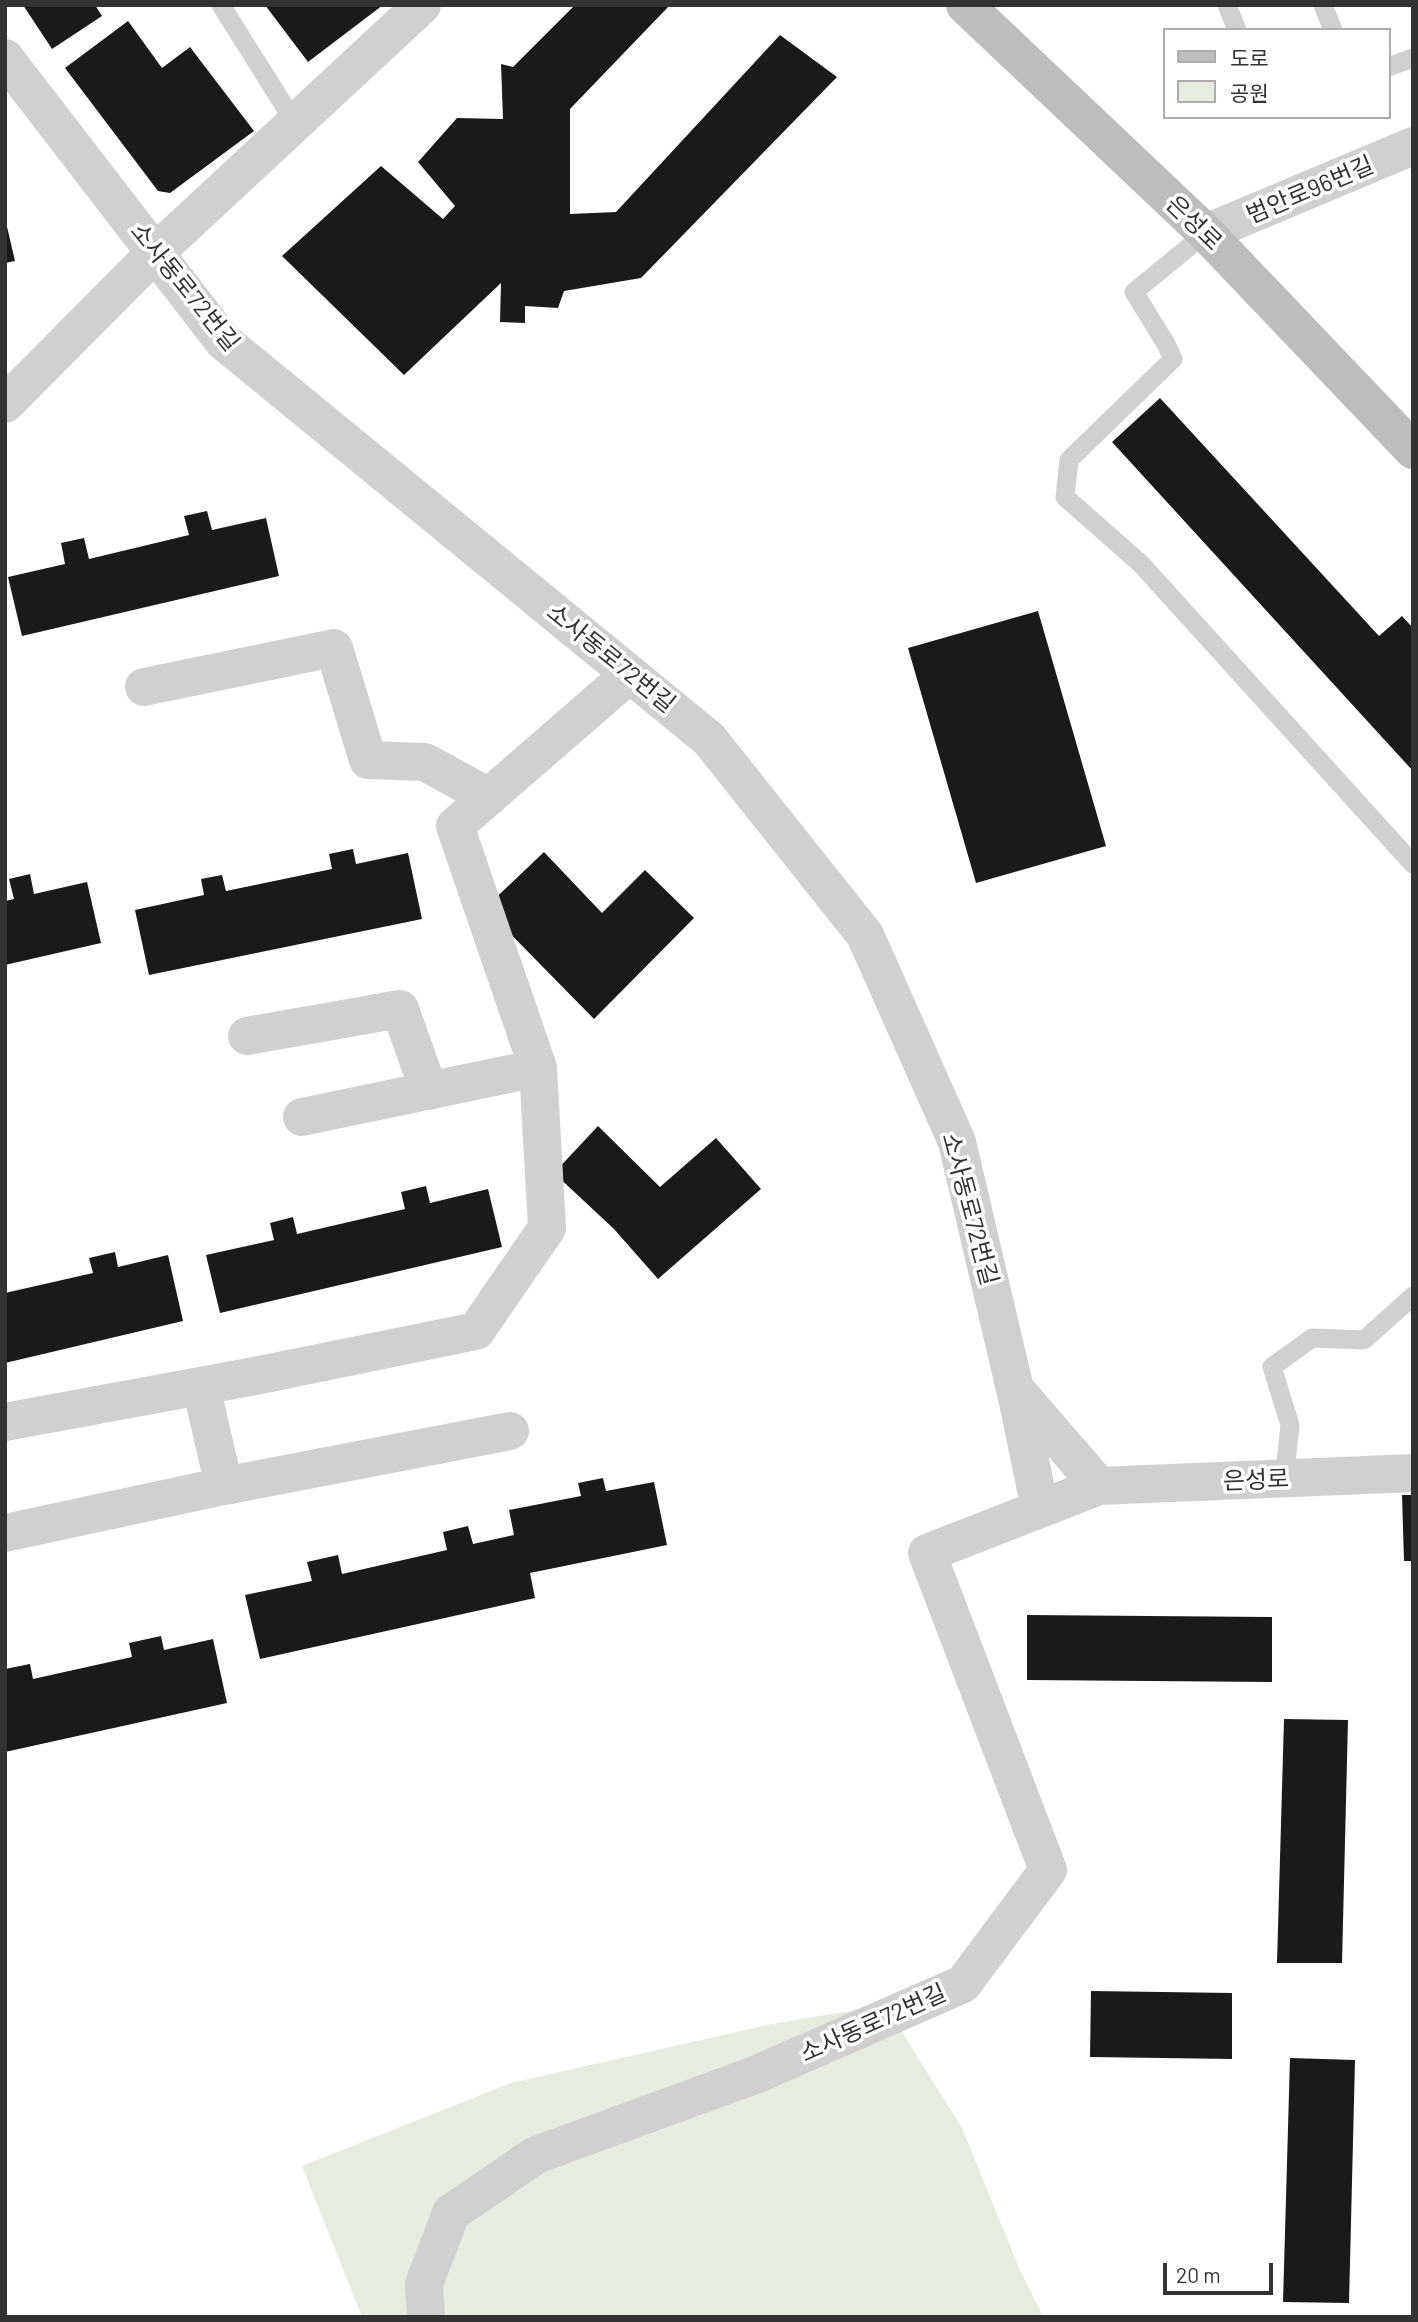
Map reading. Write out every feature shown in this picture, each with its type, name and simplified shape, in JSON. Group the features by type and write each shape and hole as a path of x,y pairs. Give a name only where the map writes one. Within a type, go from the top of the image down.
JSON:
{"street":[{"path":"5,404 155,253 422,5"},
{"name":"은성로","path":"965,5 1206,233 1413,450"},
{"name":"소사동로72번길","path":"5,58 223,341 709,739 865,935 957,1142 1040,1509"},
{"name":"범안로96번길","path":"1206,233 1413,146"},
{"path":"144,687 334,648 369,760 425,762 489,797"},
{"path":"5,1422 476,1331 547,1228 538,1069 455,826 630,674"},
{"path":"247,1037 400,1009 429,1091"},
{"path":"302,1116 538,1069"},
{"path":"201,1386 224,1486"},
{"name":"소사동로72번길","path":"426,2317 424,2284 452,2214 537,2155 755,2076 963,1984 1048,1870 928,1553 1099,1486 1015,1390"},
{"path":"5,1532 224,1486 510,1432"},
{"name":"은성로","path":"1099,1486 1413,1473"}],"lane":[{"path":"221,5 295,123"},
{"path":"1227,5 1236,28"},
{"path":"1323,5 1332,28"},
{"path":"1390,66 1413,58"},
{"path":"1206,233 1134,292 1173,359 1069,460 1065,497 1141,564 1413,864"},
{"path":"1289,1478 1285,1471 1290,1425 1272,1367 1312,1338 1364,1340 1413,1296"}],"green space":[{"path":"885,2005 962,2128 1020,2270 1043,2317 362,2317 302,2166 511,2083 772,2024"}],"building":[{"path":"23,5 95,5 102,16 52,49"},
{"path":"265,5 383,5 308,62"},
{"path":"575,5 670,5 570,109 570,214 616,212 780,35 837,77 641,278 564,291 558,308 525,306 525,323 500,322 501,283 404,375 282,256 381,166 443,219 455,206 418,162 457,118 503,119 501,64 513,67"},
{"path":"128,21 162,68 190,47 254,131 170,193 158,191 65,68"},
{"path":"5,218 15,261 5,263"},
{"path":"1160,398 1379,636 1402,616 1413,628 1413,771 1112,442"},
{"path":"207,511 212,530 266,518 279,576 22,636 8,577 65,564 61,543 84,538 89,559 189,535 184,516"},
{"path":"1038,611 1106,846 976,883 908,648"},
{"path":"353,849 356,864 408,853 422,919 149,975 135,910 204,895 201,879 222,875 226,891 332,869 329,854"},
{"path":"544,852 602,913 645,870 694,918 594,1019 485,908"},
{"path":"30,874 34,894 87,882 101,943 5,965 5,901 14,899 9,879"},
{"path":"598,1126 660,1187 716,1138 761,1189 658,1279 614,1229 554,1173"},
{"path":"426,1186 430,1203 488,1189 502,1247 220,1313 206,1255 274,1240 270,1223 293,1217 297,1234 405,1209 401,1192"},
{"path":"115,1252 118,1267 168,1255 183,1321 5,1363 5,1293 93,1273 89,1258"},
{"path":"603,1478 606,1491 654,1482 667,1545 530,1573 535,1598 260,1659 245,1595 312,1581 307,1562 338,1555 342,1574 447,1550 443,1532 468,1526 473,1544 514,1535 509,1510 581,1496 578,1483"},
{"path":"1402,1495 1413,1495 1413,1561 1404,1561"},
{"path":"1027,1615 1272,1617 1272,1682 1027,1680"},
{"path":"161,1636 164,1650 213,1639 227,1703 5,1752 5,1669 30,1664 33,1679 132,1657 129,1643"},
{"path":"1284,1719 1348,1720 1342,1963 1277,1963"},
{"path":"1091,1991 1232,1993 1232,2059 1090,2057"},
{"path":"1290,2058 1355,2060 1349,2303 1283,2302"}]}
